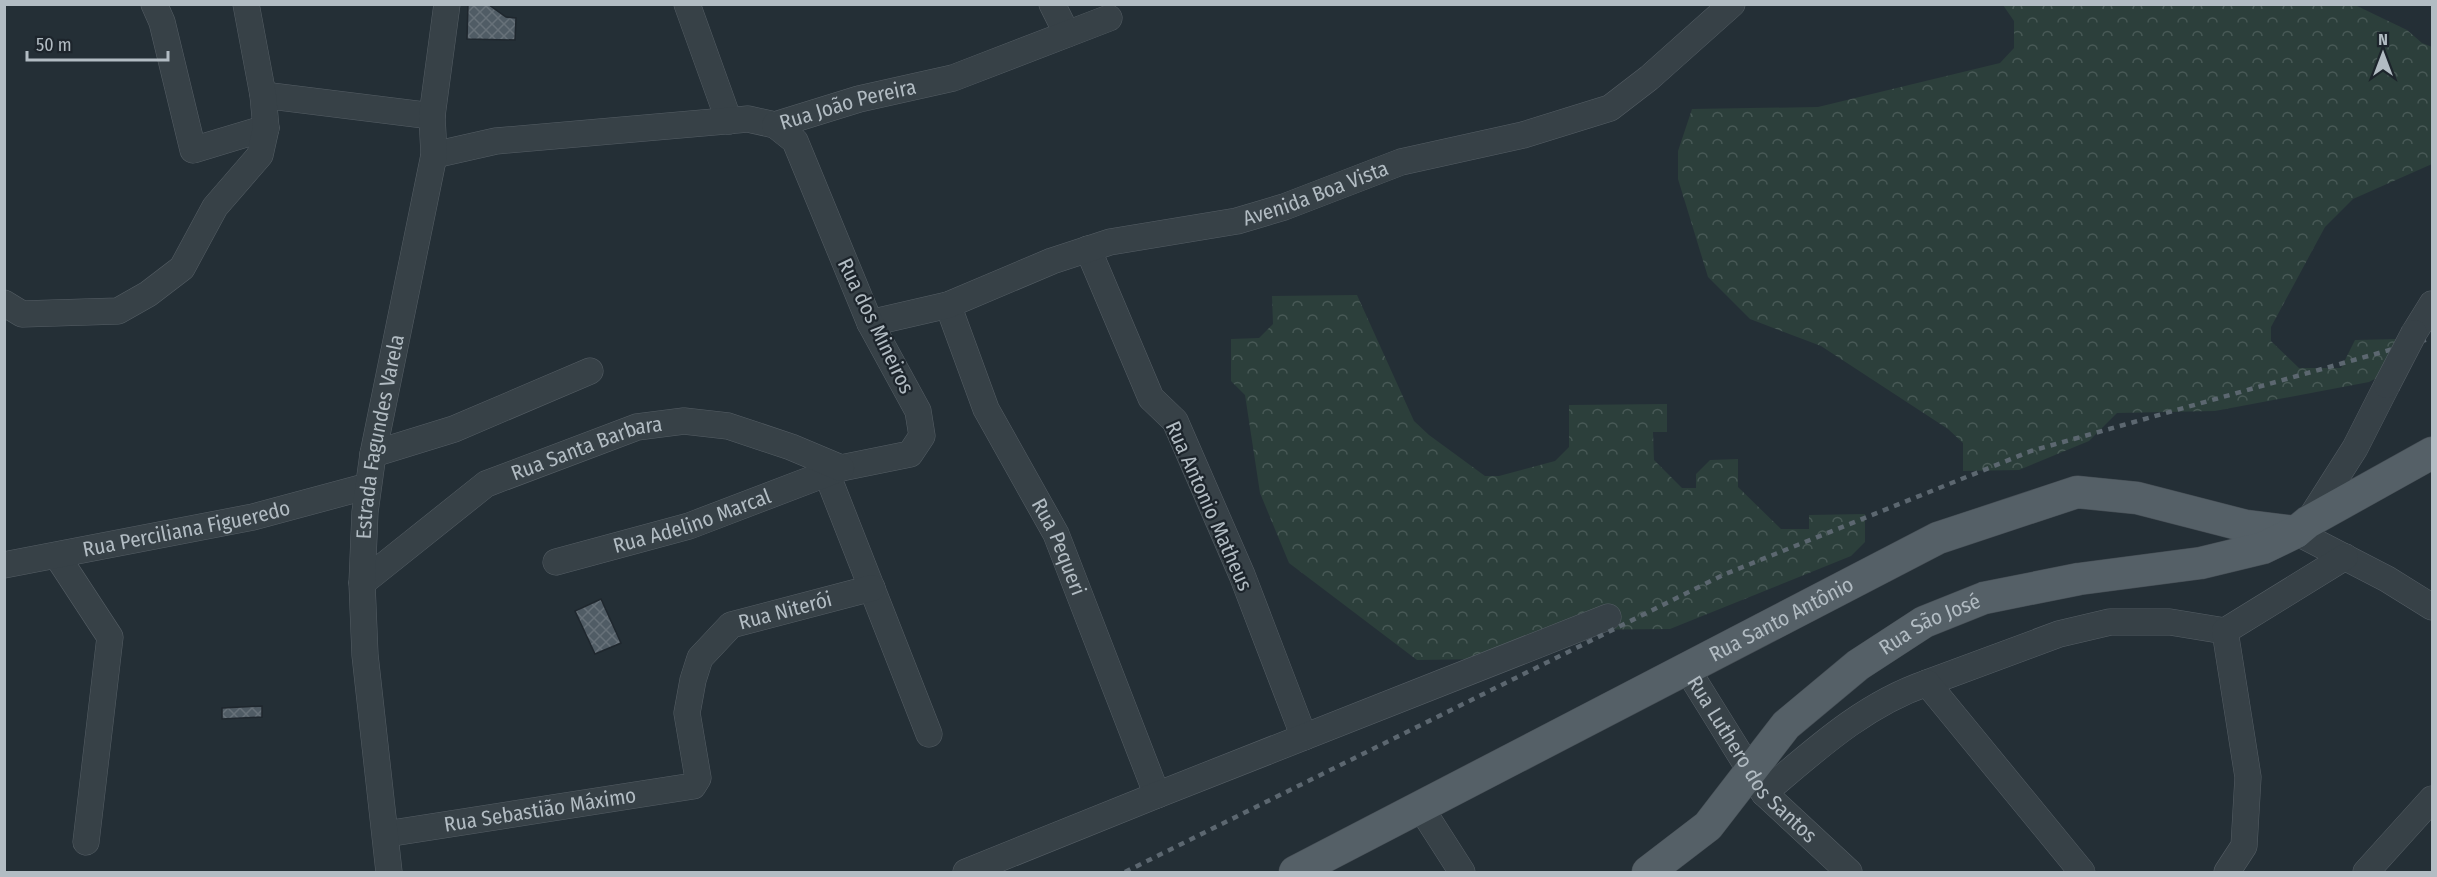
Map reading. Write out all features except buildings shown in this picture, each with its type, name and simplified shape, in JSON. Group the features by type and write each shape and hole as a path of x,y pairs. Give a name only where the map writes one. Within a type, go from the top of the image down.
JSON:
{"main road":[{"name":"Rua São José","path":"1648,873 1708,826 1757,782 1786,725 1858,665 1924,622 1984,598 2079,579 2201,563 2263,548 2433,453"},
{"name":"Rua Santo Antônio","path":"1295,873 1938,538 2077,492 2138,498 2246,526 2302,527"}],"street":[{"path":"154,4 162,22 193,150 266,129"},
{"path":"4,303 22,314 118,311 148,294 182,268 215,207 260,155 266,129 263,94 246,4"},
{"name":"Estrada Fagundes Varela","path":"389,873 365,655 362,583 365,512 373,454 434,155 432,116 447,4"},
{"path":"687,4 729,121"},
{"path":"1052,4 1067,34"},
{"name":"Avenida Boa Vista","path":"870,323 948,305 1052,261 1110,242 1237,221 1284,207 1401,162 1523,135 1610,108 1649,78 1732,4"},
{"name":"Rua João Pereira","path":"434,155 496,141 748,119 775,125 859,99 953,78 1109,18"},
{"path":"263,94 432,116"},
{"name":"Rua dos Mineiros","path":"775,125 795,141 870,323 918,411 922,436 910,454 834,471"},
{"name":"Rua Antonio Matheus","path":"1088,249 1151,398 1174,421 1184,443 1242,575 1304,737"},
{"path":"2433,304 2414,333 2355,448 2302,527 2345,557 2433,607"},
{"name":"Rua Pequeri","path":"948,305 986,409 1056,534 1157,795"},
{"path":"373,454 454,429 590,371"},
{"name":"Rua Santa Barbara","path":"362,583 486,484 637,427 684,421 728,426 791,447 834,471"},
{"path":"834,471 872,588 930,735"},
{"name":"Rua Adelino Marcal","path":"556,562 689,526 834,471"},
{"name":"Rua Perciliana Figueredo","path":"4,565 254,517 368,486"},
{"path":"57,555 111,637 86,842"},
{"path":"2227,873 2244,846 2248,777 2225,632 2345,557"},
{"name":"Rua Niterói","path":"693,786 698,778 687,713 699,658 730,625 872,588"},
{"path":"966,873 1608,617"},
{"name":"Rua São José","path":"1757,782 1899,692 2059,634 2110,622 2170,622 2225,632"},
{"name":"Rua Luthero dos Santos","path":"1687,669 1757,782 1849,873"},
{"path":"1927,682 2082,873"},
{"name":"Rua Sebastião Máximo","path":"386,834 693,786"},
{"path":"2366,873 2433,800"},
{"path":"1421,808 1462,873"}],"green space":[{"path":"2003,5 2355,5 2407,30 2422,43 2432,47 2432,164 2353,199 2325,227 2271,327 2271,341 2299,368 2341,368 2355,340 2397,339 2398,367 2369,382 2215,411 2117,413 2089,441 2019,470 1963,471 1963,443 1948,429 1821,346 1750,319 1708,277 1678,179 1678,151 1692,109 1818,107 2000,63 2014,48 2014,21"},
{"path":"1357,295 1414,421 1429,435 1485,476 1499,476 1555,461 1569,447 1569,405 1667,404 1667,432 1653,432 1654,460 1682,488 1696,488 1696,474 1710,460 1738,459 1738,487 1781,529 1809,529 1809,515 1865,514 1865,542 1851,556 1670,629 1557,630 1487,659 1417,660 1289,563 1260,493 1245,395 1231,381 1231,339 1259,338 1273,324 1272,296"}],"railway":[{"path":"1125,872 1723,575 2031,451 2432,338"}]}
